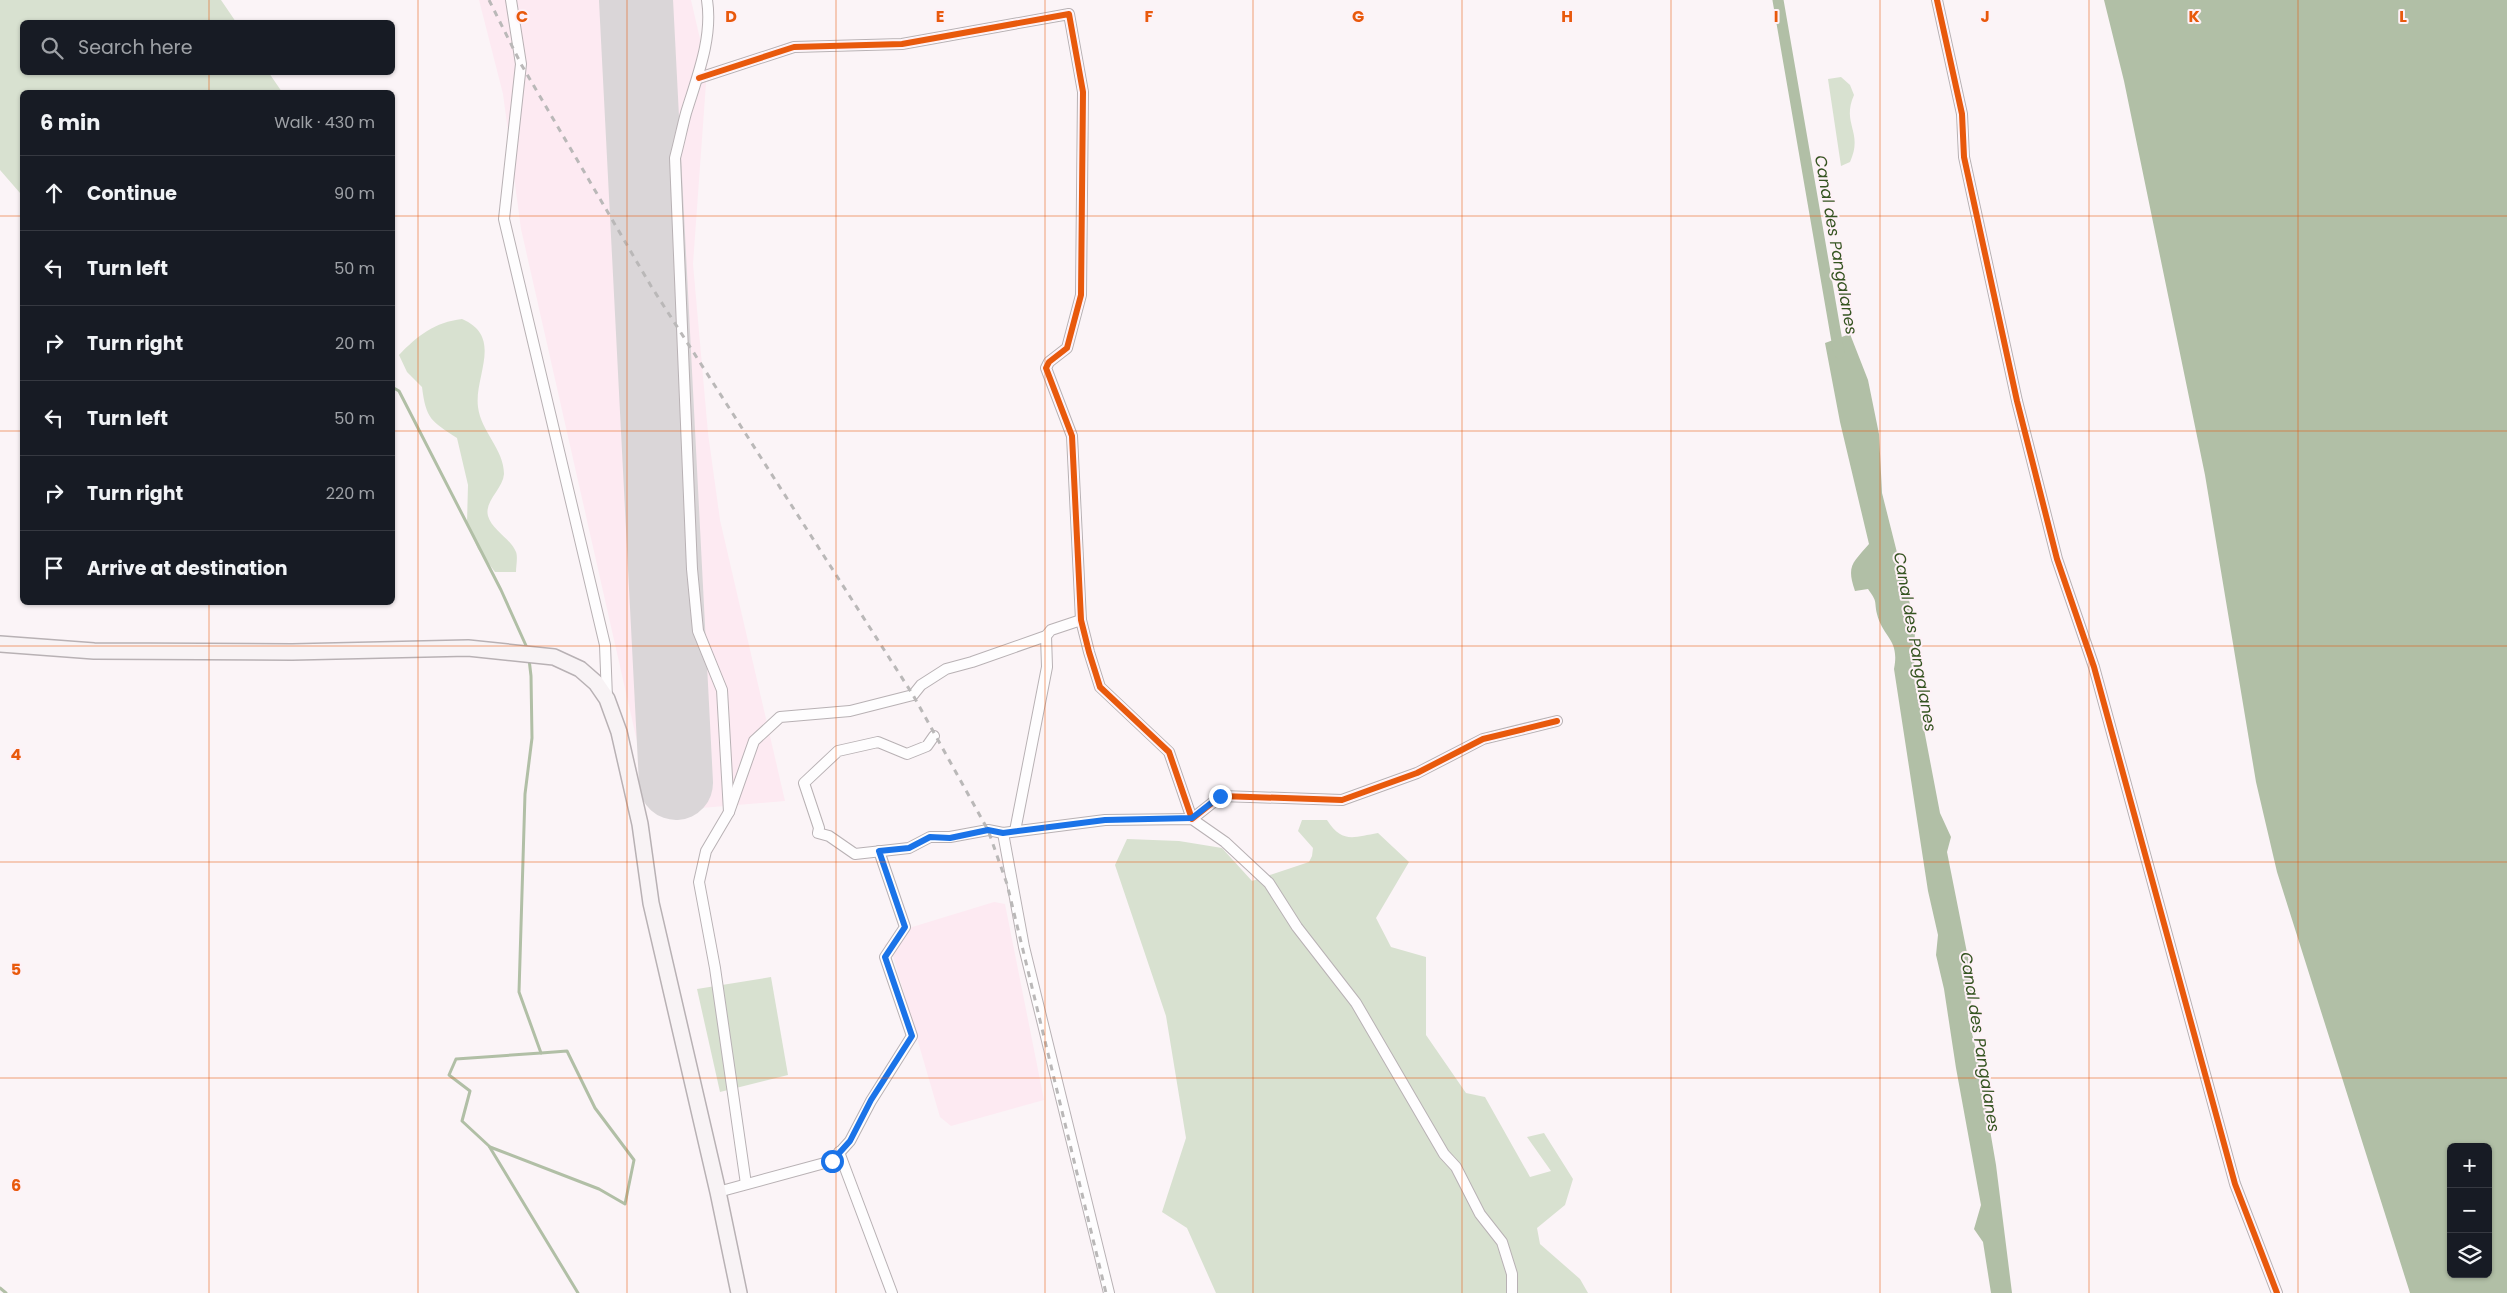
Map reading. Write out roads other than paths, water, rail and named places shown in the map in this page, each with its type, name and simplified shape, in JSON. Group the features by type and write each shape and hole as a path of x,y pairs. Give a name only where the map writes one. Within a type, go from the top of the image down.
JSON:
{"main road":[{"path":"0,644 94,651 292,652 468,648 554,657 580,669 596,683 607,698 619,732 640,824 653,912 718,1192 739,1293"}],"street":[{"path":"511,0 521,64 504,219 605,645 607,698"},
{"path":"707,0 709,14 699,78 686,113 675,158 678,276 692,569 697,622 698,631 722,690 729,812"},
{"path":"1937,0 1962,114 1964,157 2016,401 2057,559 2094,667 2235,1184 2277,1293"},
{"path":"699,78 794,47 902,44 1069,14 1083,92 1081,295 1067,348 1049,362 1046,368 1072,436 1081,620 1100,687 1169,752 1192,818 1225,842 1269,883 1297,927 1356,1003 1444,1154 1456,1167 1480,1214 1502,1242 1512,1274 1512,1293"},
{"path":"746,1184 715,968 699,882 706,851 729,812 754,741 780,717 850,711 913,695 921,685 946,669 972,662 1046,636 1051,630 1081,620"},
{"path":"1015,831 1047,667 1046,636"},
{"path":"934,736 928,746 907,754 878,742 838,751 804,782 818,833 829,836 855,854 909,848 930,837 950,838 988,830 1003,833 1105,820 1192,818 1220,796 1342,800 1417,773 1483,739 1557,721"},
{"path":"1003,833 1024,947 1110,1293"},
{"path":"718,1192 832,1161 850,1141 871,1100 912,1036 885,957 905,927 879,851"},
{"path":"839,1152 892,1293"}],"waterway":[{"name":"Canal des Pangalanes","path":"1778,0 1839,353"},
{"path":"395,389 399,391 501,590 528,650"},
{"path":"529,659 532,738 525,794 519,992 541,1053 456,1059 449,1075 470,1091 462,1121 489,1146 578,1293"},
{"path":"490,1147 599,1189 625,1204 634,1160 595,1108 567,1051 541,1053"},
{"path":"0,1288 6,1293"}],"railway":[{"path":"489,0 521,64 651,286 913,695 988,830 1007,884 1106,1293"}]}
